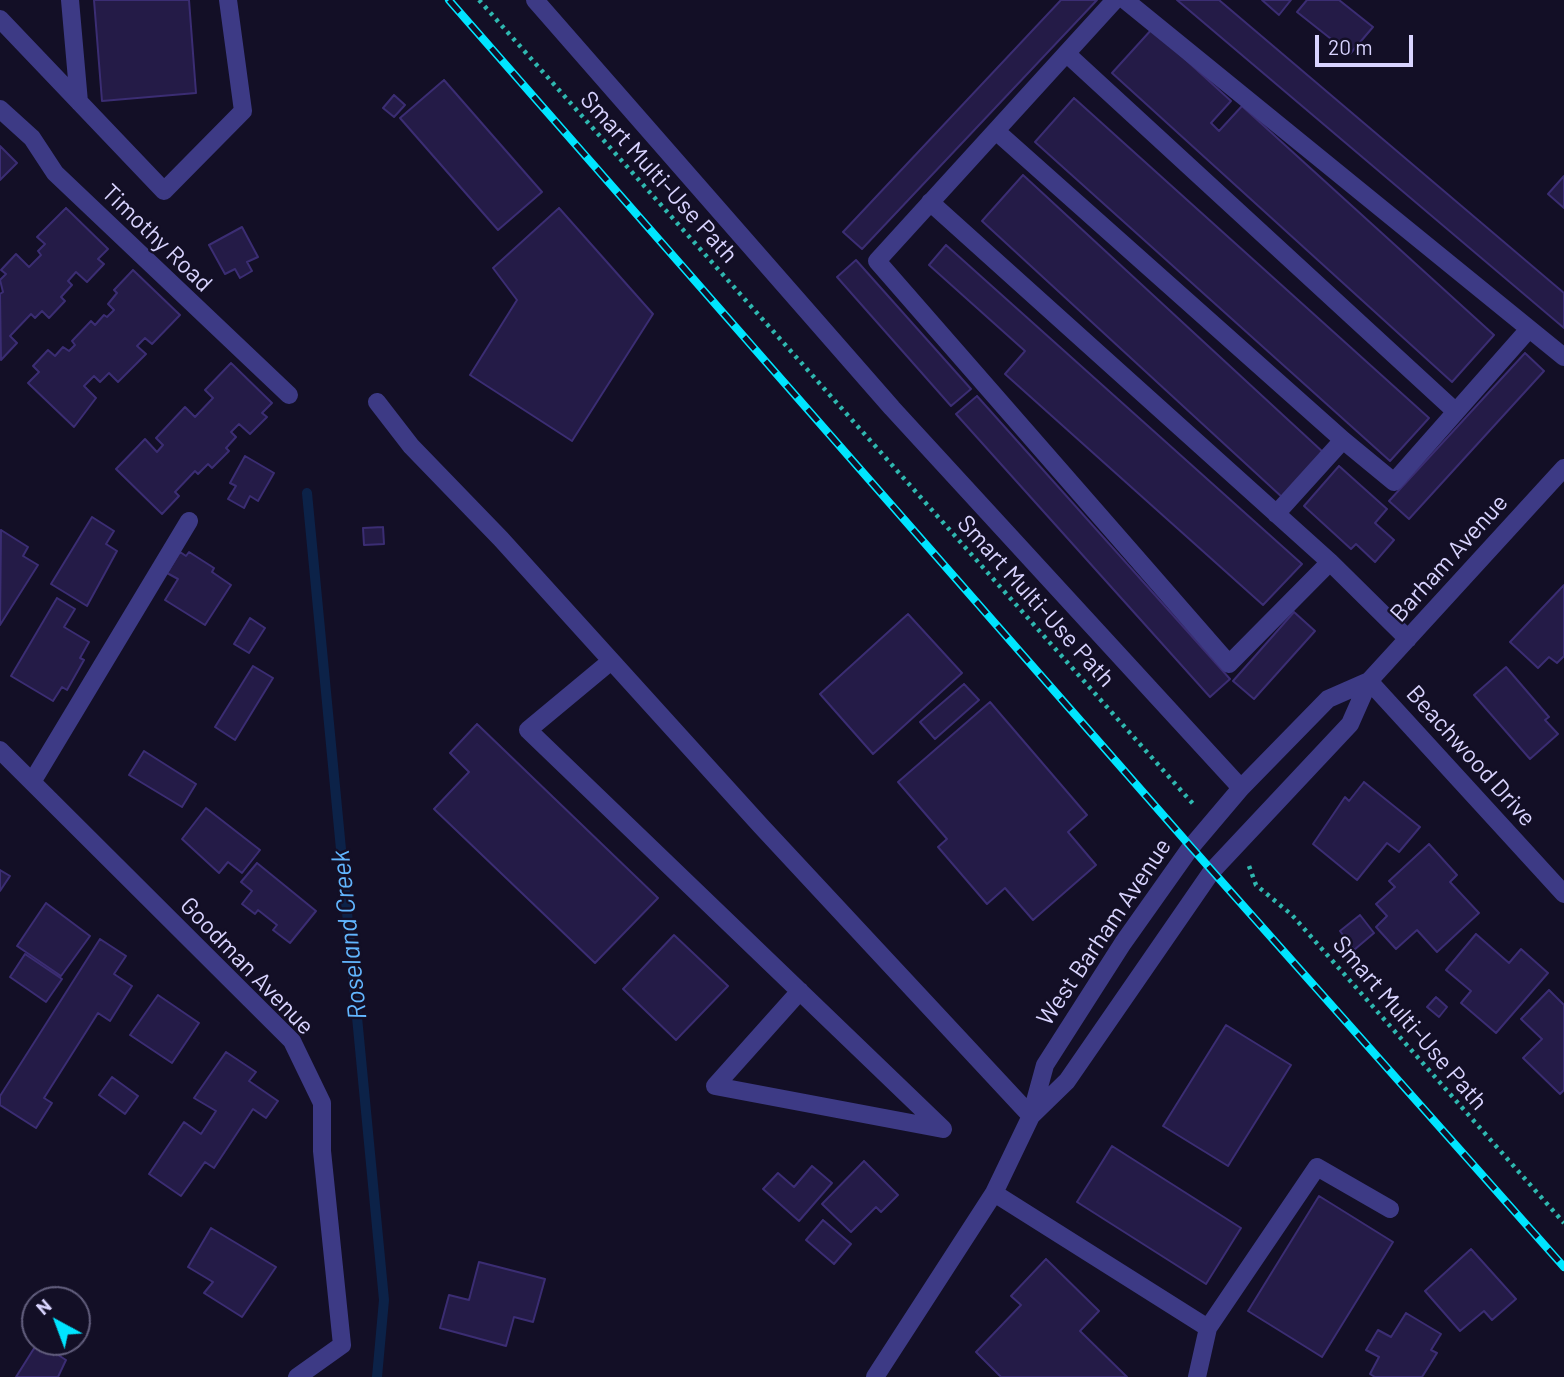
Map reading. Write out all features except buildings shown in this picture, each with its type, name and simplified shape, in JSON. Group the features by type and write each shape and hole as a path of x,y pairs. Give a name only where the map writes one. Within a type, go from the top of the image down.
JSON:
{"street":[{"path":"70,0 79,102"},
{"path":"0,19 164,191 243,111 228,0"},
{"path":"535,0 892,408 1241,788"},
{"path":"1115,0 877,261 1229,664 1331,562"},
{"path":"1125,0 1564,357"},
{"path":"1067,54 1455,411"},
{"name":"Timothy Road","path":"0,108 32,138 55,173 289,395"},
{"path":"996,131 1343,440 1394,482 1529,329"},
{"path":"930,202 1331,562 1408,639"},
{"path":"377,402 411,446 501,539 1031,1116"},
{"path":"1276,514 1343,440"},
{"name":"Barham Avenue","path":"1266,810 1350,724 1370,681 1564,468"},
{"path":"32,782 189,521"},
{"path":"611,660 528,730 800,991 943,1129 715,1086 800,991"},
{"name":"Barham Avenue","path":"1241,788 1328,699 1370,681"},
{"name":"Beachwood Drive","path":"1370,681 1564,894"},
{"name":"Goodman Avenue","path":"0,750 292,1041 323,1102 322,1151 342,1345 297,1377"},
{"name":"West Barham Avenue","path":"875,1377 994,1193 1031,1116 1045,1065 1123,943 1211,822 1241,788"},
{"name":"West Barham Avenue","path":"1031,1116 1067,1081 1212,871 1266,810"},
{"path":"1197,1377 1208,1328 1317,1167 1390,1209"},
{"path":"994,1193 1208,1328"}],"path":[{"name":"Smart Multi-Use Path","path":"479,0 1211,822"},
{"name":"Smart Multi-Use Path","path":"1235,845 1246,857 1256,885 1292,915 1564,1223"}],"waterway":[{"name":"Roseland Creek","path":"307,493 384,1300 377,1377"}],"railway":[{"path":"449,0 1191,847 1564,1267"}]}
